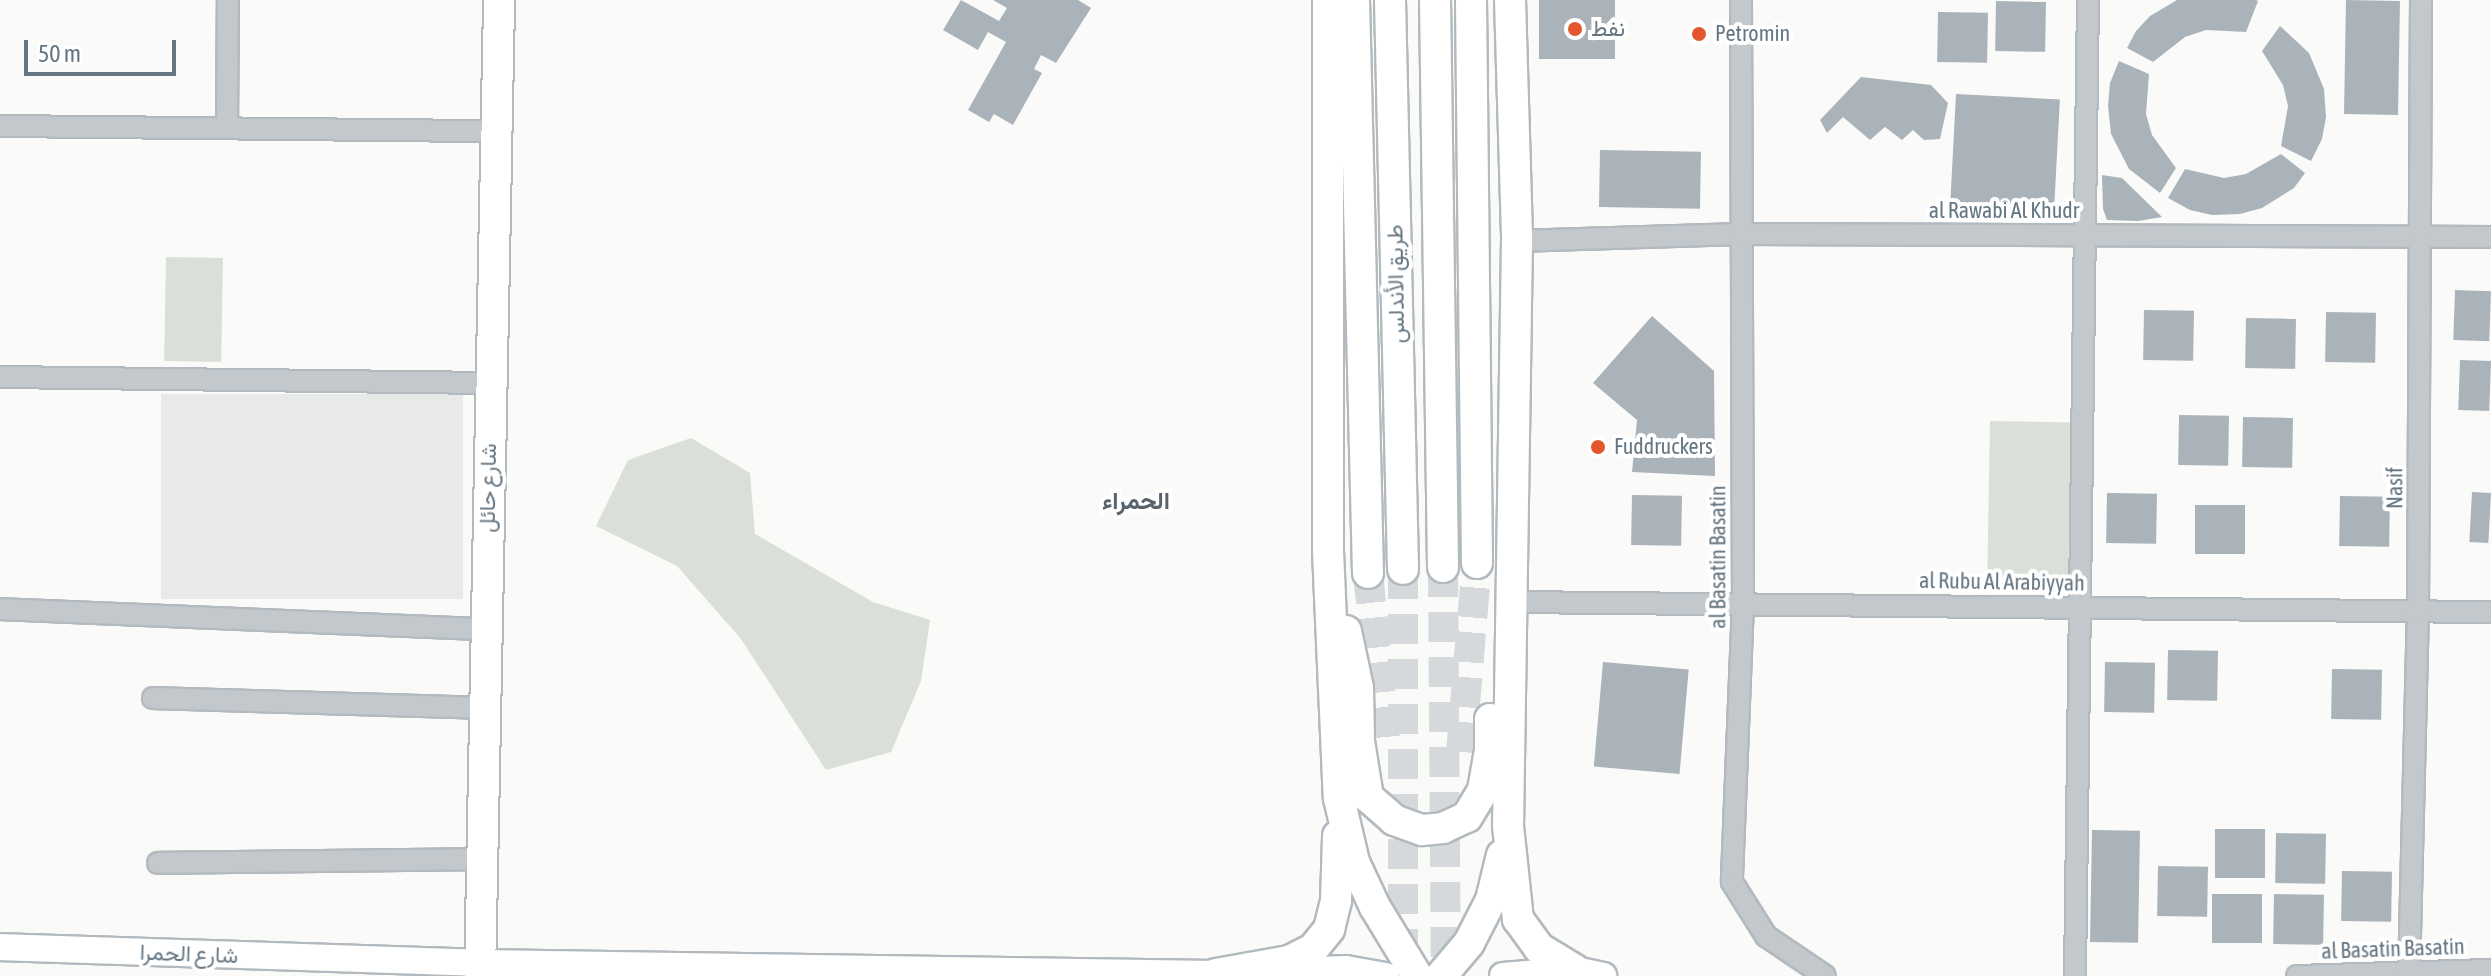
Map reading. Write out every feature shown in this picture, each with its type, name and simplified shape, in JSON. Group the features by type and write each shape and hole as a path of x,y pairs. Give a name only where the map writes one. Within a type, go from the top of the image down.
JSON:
{"main road":[{"name":"شارع حائل","path":"479,970 499,0"},
{"path":"1216,974 1289,961 1313,949 1329,929 1336,901 1339,798 1328,551 1328,0"},
{"path":"1354,0 1368,573"},
{"name":"طريق الأندلس","path":"1390,0 1403,569"},
{"name":"طريق الأندلس","path":"1435,0 1443,567"},
{"path":"1471,0 1477,563"},
{"path":"1510,0 1517,241 1508,826 1518,919 1539,948 1589,973"},
{"path":"1328,551 1358,688 1359,741 1368,797 1394,820 1422,830 1443,828 1467,817 1483,790 1490,751 1490,670 1512,602"},
{"path":"1339,798 1354,862 1375,907 1417,976"},
{"path":"1441,976 1469,943 1491,900 1508,826"},
{"name":"شارع الحمرا","path":"0,947 479,970 1216,974 1346,969 1385,976"},
{"path":"1503,976 1589,973"}],"street":[{"path":"227,128 228,0"},
{"name":"al Basatin Basatin","path":"1741,0 1743,603 1732,882 1766,936 1825,976"},
{"path":"2075,976 2088,0"},
{"name":"Nasif","path":"2409,975 2418,612 2421,0"},
{"path":"0,126 497,131"},
{"name":"al Rawabi Al Khudr","path":"1517,241 1740,234 2491,237"},
{"path":"0,377 489,383"},
{"name":"al Rubu Al Arabiyyah","path":"1512,602 2491,612"},
{"path":"0,609 487,629"},
{"path":"153,698 486,708"},
{"path":"158,863 481,859"},
{"name":"al Basatin Basatin","path":"2297,976 2409,975 2491,970"}],"shaded area":[{"path":"166,257 223,258 221,362 164,361"},
{"path":"161,394 463,394 463,599 161,599"},
{"path":"1990,421 2071,422 2068,578 1987,577"},
{"path":"691,438 750,473 755,534 873,602 930,620 921,681 891,752 826,770 741,639 677,566 596,526 628,460"}],"building":[{"path":"961,0 999,21 1007,8 993,0 1078,0 1091,8 1056,63 1041,55 1034,69 1042,73 1013,125 994,114 989,122 968,110 1006,42 988,32 978,50 943,30"},
{"path":"1539,0 1615,0 1615,59 1539,59"},
{"path":"2177,0 2258,1 2246,32 2206,30 2185,37 2153,62 2127,48 2136,31 2150,16"},
{"path":"2346,0 2400,1 2398,115 2344,114"},
{"path":"1996,1 2046,2 2045,52 1995,51"},
{"path":"1938,12 1988,13 1987,63 1937,62"},
{"path":"2280,26 2309,53 2324,89 2326,117 2322,139 2311,161 2281,146 2288,106 2283,85 2262,51"},
{"path":"2119,61 2149,74 2146,114 2152,135 2176,168 2160,193 2129,169 2111,134 2108,106 2110,83"},
{"path":"1861,77 1931,85 1948,103 1940,139 1924,140 1913,130 1902,140 1885,127 1870,140 1843,117 1827,133 1820,120"},
{"path":"1956,94 2060,99 2054,220 1950,215"},
{"path":"1600,150 1701,152 1700,209 1599,207"},
{"path":"2281,154 2305,173 2294,188 2262,208 2240,214 2212,215 2190,210 2168,198 2185,169 2224,178 2246,174"},
{"path":"2102,175 2122,178 2162,217 2138,221 2107,220 2103,209"},
{"path":"2455,290 2491,291 2489,341 2453,340"},
{"path":"2144,310 2194,311 2193,361 2143,360"},
{"path":"2326,312 2376,313 2375,363 2325,362"},
{"path":"1652,316 1714,371 1715,476 1632,472 1637,420 1593,383"},
{"path":"2246,318 2296,319 2295,369 2245,368"},
{"path":"2460,360 2491,361 2489,411 2458,410"},
{"path":"2179,415 2229,416 2228,466 2178,465"},
{"path":"2243,417 2293,418 2292,468 2242,467"},
{"path":"2472,492 2491,493 2488,543 2469,542"},
{"path":"2107,493 2157,494 2156,544 2106,543"},
{"path":"1632,495 1682,496 1681,546 1631,545"},
{"path":"2340,496 2390,497 2389,547 2339,546"},
{"path":"2195,505 2245,505 2245,554 2195,554"},
{"path":"2168,650 2218,651 2217,701 2167,700"},
{"path":"1603,662 1689,669 1680,774 1594,767"},
{"path":"2105,662 2155,663 2154,713 2104,712"},
{"path":"2332,669 2382,670 2381,720 2331,719"},
{"path":"2215,829 2265,829 2265,878 2215,878"},
{"path":"2092,830 2140,831 2138,943 2090,942"},
{"path":"2276,833 2326,834 2325,884 2275,883"},
{"path":"2158,866 2208,867 2207,917 2157,916"},
{"path":"2342,871 2392,872 2391,922 2341,921"},
{"path":"2212,894 2262,894 2262,943 2212,943"},
{"path":"2274,894 2324,895 2323,945 2273,944"}],"tunnel":[{"path":"1461,752 1477,563"},
{"path":"1443,567 1446,976"},
{"path":"1403,569 1403,963"},
{"path":"1368,573 1386,750"}],"place":[{"name":"نفط","path":"1575,29"},
{"name":"Petromin","path":"1699,34"},
{"name":"Fuddruckers","path":"1598,447"}],"district":[{"name":"الحمراء","path":"1136,501"}]}
